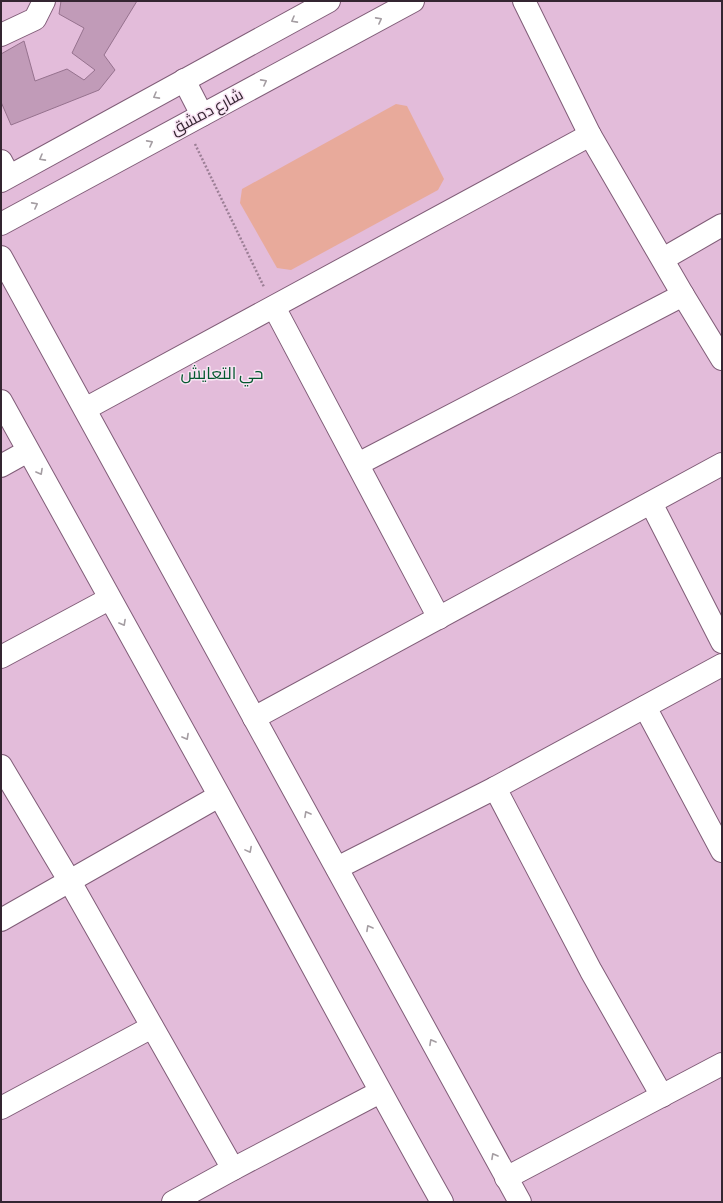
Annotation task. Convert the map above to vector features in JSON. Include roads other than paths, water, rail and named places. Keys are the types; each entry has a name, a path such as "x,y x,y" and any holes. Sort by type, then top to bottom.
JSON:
{"street":[{"path":"1,35 35,18 44,1"},
{"name":"شارع دمشق","path":"1,224 414,1"},
{"path":"524,1 590,135 722,359"},
{"path":"4,173 184,80 322,2"},
{"path":"184,80 194,120"},
{"path":"85,409 590,135"},
{"path":"663,259 722,225"},
{"path":"1,257 520,1202"},
{"path":"358,464 683,295"},
{"path":"274,307 439,618"},
{"path":"1,401 380,1092 442,1202"},
{"path":"1,466 28,451"},
{"path":"254,718 722,464"},
{"path":"651,503 722,642"},
{"path":"1,657 109,599"},
{"path":"337,868 495,788 722,665"},
{"path":"644,707 722,851"},
{"path":"1,766 69,880 233,1169"},
{"path":"495,788 591,971 662,1096"},
{"path":"1,920 219,796"},
{"path":"1,1108 152,1027"},
{"path":"506,1178 722,1064"},
{"path":"173,1202 380,1092"}],"district":[{"name":"حي التعايش","path":"222,373"}]}
